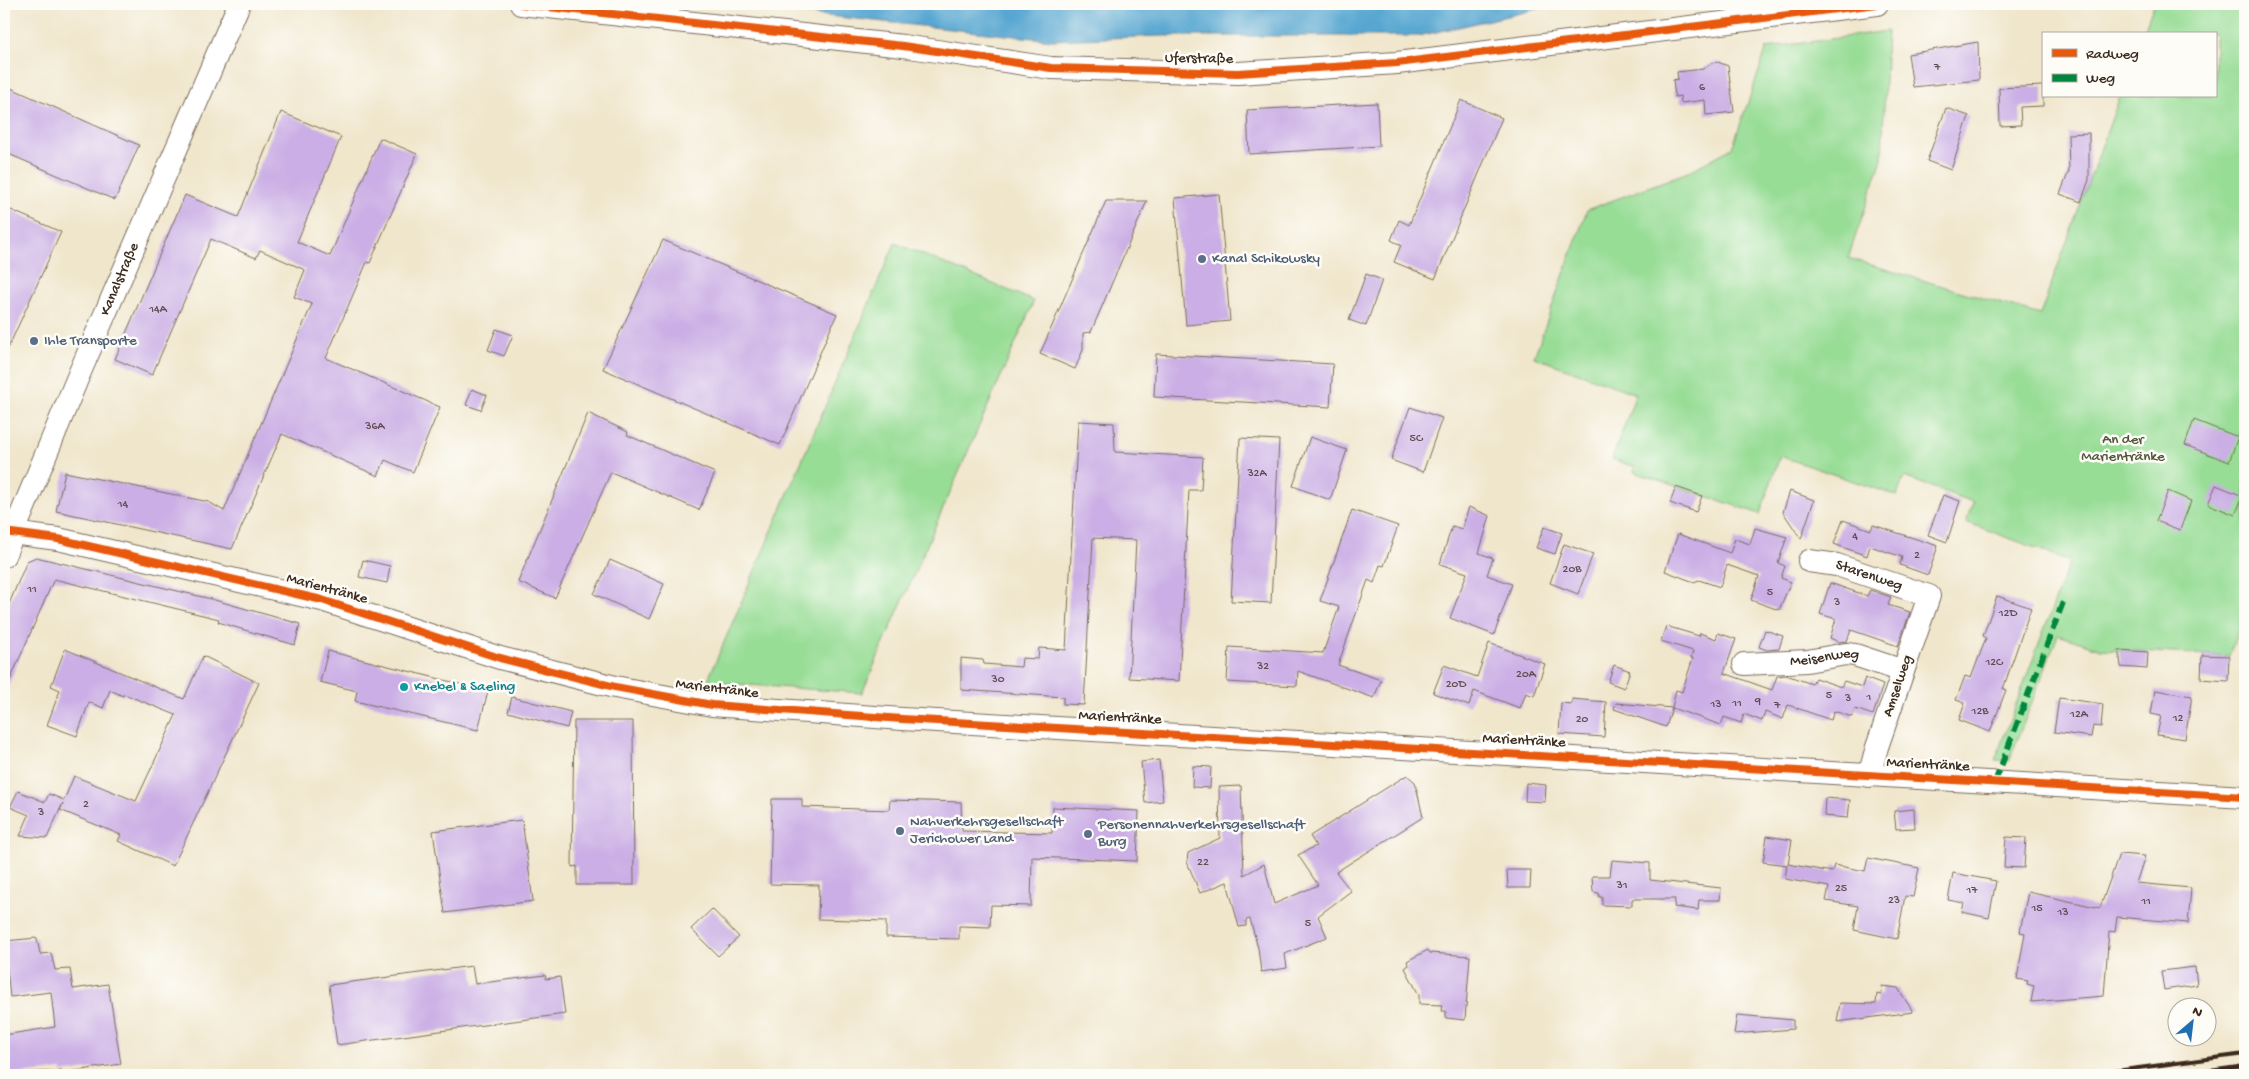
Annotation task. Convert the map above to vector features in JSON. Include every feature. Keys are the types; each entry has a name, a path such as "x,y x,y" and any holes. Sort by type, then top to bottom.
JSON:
{"street":[{"name":"Kanalstraße","path":"4,556 9,532 239,4"},
{"name":"Uferstraße","path":"521,4 903,46 1051,68 1238,73 1397,63 1877,4"},
{"name":"Marientränke","path":"9,532 58,539 322,600 500,658 615,687 712,705 912,720 2245,797"},
{"name":"Starenweg","path":"1809,560 1837,564 1929,596"},
{"name":"Amselweg","path":"1869,776 1902,671 1929,596"},
{"name":"Meisenweg","path":"1744,664 1807,660 1846,654 1855,655 1902,671"}],"green space":[{"name":"An der Marientränke","path":"2154,4 2245,4 2245,624 2241,623 2229,656 2101,649 2058,635 2009,761 1995,760 2070,561 1966,522 1973,502 1904,477 1897,496 1780,456 1760,514 1634,472 1635,467 1612,459 1636,394 1534,357 1587,210 1688,172 1732,148 1767,48 1887,31 1882,159 1848,258 2040,315 2119,98 2216,98 2216,32 2144,32"},
{"path":"895,243 1034,301 862,693 707,682"}],"water":[{"path":"716,4 1560,4 1419,36 1164,36 1052,40"}],"building":[{"path":"1978,42 1979,80 1913,87 1908,54"},
{"path":"1718,62 1728,66 1734,112 1706,115 1705,100 1681,103 1680,96 1675,97 1673,80 1678,79 1677,72 1703,69 1712,63"},
{"path":"4,85 139,145 115,200 4,152"},
{"path":"2042,86 2043,106 2020,107 2021,125 2000,126 1999,88"},
{"path":"1461,100 1502,118 1435,279 1394,262 1401,245 1391,240 1399,220 1409,225"},
{"path":"1377,103 1379,146 1249,154 1247,110"},
{"path":"1946,108 1969,116 1951,170 1927,161"},
{"path":"281,112 341,137 297,242 330,256 380,138 417,154 370,263 367,262 326,358 440,407 413,472 385,460 378,476 282,434 232,549 56,511 65,472 209,502 224,511 312,304 294,297 305,270 260,250 256,258 211,239 152,375 115,359 185,195 238,217"},
{"path":"2089,133 2089,180 2081,202 2060,194 2069,171 2068,134"},
{"name":"Kanal Schikowsky","path":"1219,194 1230,321 1186,325 1175,198"},
{"path":"1106,201 1147,201 1091,332 1083,333 1083,350 1075,369 1040,354"},
{"path":"4,207 61,232 4,357"},
{"path":"663,240 837,314 780,445 603,369"},
{"path":"1366,274 1382,280 1366,326 1349,320"},
{"path":"496,329 513,335 504,356 488,350"},
{"path":"1156,354 1333,364 1330,407 1154,397"},
{"path":"472,389 487,395 481,410 466,405"},
{"path":"1410,407 1442,418 1423,472 1391,460"},
{"path":"588,413 628,432 627,435 715,473 699,510 611,472 555,598 518,582"},
{"path":"2194,420 2238,437 2229,462 2185,445"},
{"path":"1078,421 1114,423 1115,452 1203,457 1201,490 1189,490 1179,681 1129,678 1136,540 1093,538 1084,705 1063,704 1063,697 961,690 961,658 983,660 984,664 1021,667 1022,658 1038,659 1039,648 1066,650"},
{"path":"1310,437 1347,450 1330,500 1293,486"},
{"path":"1240,438 1279,440 1271,603 1231,601"},
{"path":"2216,485 2243,496 2235,515 2208,504"},
{"path":"1676,487 1702,496 1696,512 1670,503"},
{"path":"1790,491 1814,500 1801,539 1783,512"},
{"path":"2168,491 2191,501 2180,530 2156,521"},
{"path":"1943,495 1960,501 1947,542 1928,535"},
{"path":"1469,507 1490,516 1479,553 1493,558 1487,575 1512,584 1494,635 1450,618 1467,573 1440,564 1452,526 1462,529"},
{"path":"1352,510 1398,526 1384,566 1380,565 1374,583 1368,580 1338,665 1381,680 1374,698 1298,671 1297,686 1227,682 1229,647 1323,653 1339,607 1320,601"},
{"path":"1843,520 1871,530 1873,525 1938,546 1928,575 1900,565 1902,557 1870,546 1867,556 1834,544"},
{"path":"1544,527 1562,533 1555,554 1536,548"},
{"path":"1755,528 1787,537 1778,563 1785,566 1781,578 1791,582 1779,610 1751,600 1759,576 1727,565 1720,587 1699,580 1694,582 1665,571 1678,534 1730,553 1735,539 1750,544"},
{"path":"1564,544 1593,554 1578,594 1550,583"},
{"path":"36,557 211,599 300,624 295,645 218,622 219,619 54,579 4,694 4,616 27,561"},
{"path":"363,560 390,566 387,583 359,577"},
{"path":"610,560 664,584 649,619 594,594"},
{"path":"1830,583 1867,596 1870,590 1891,597 1888,605 1910,612 1898,646 1851,630 1847,641 1839,642 1830,638 1836,619 1820,614"},
{"path":"1997,596 2031,608 2003,689 2006,690 1990,732 1959,720 1965,703 1956,700 1965,676 1971,678 1986,638 1983,636"},
{"path":"1666,626 1699,636 1700,633 1716,639 1718,633 1736,639 1724,673 1772,690 1777,676 1786,675 1812,684 1815,678 1841,687 1844,681 1862,687 1865,678 1883,685 1873,715 1855,709 1852,717 1834,711 1831,720 1788,705 1783,719 1765,712 1762,721 1744,714 1741,723 1724,717 1721,725 1672,708 1676,690 1682,692 1693,658 1691,658 1693,651 1661,641"},
{"path":"1765,630 1783,636 1779,649 1767,650 1759,647"},
{"path":"1489,643 1545,664 1534,696 1526,693 1520,708 1474,691 1469,706 1433,693 1444,665 1477,677"},
{"path":"65,649 184,699 203,656 259,683 173,866 118,841 121,835 60,810 63,803 47,838 20,836 29,815 10,807 18,791 45,802 49,794 64,800 74,776 136,801 176,715 110,690 103,708 89,702 77,736 47,725 60,690 51,686"},
{"path":"2119,650 2148,652 2147,669 2121,667"},
{"name":"Knebel & Saeling","path":"328,651 488,691 478,730 355,701 357,691 320,682"},
{"path":"2202,655 2229,656 2228,681 2201,679"},
{"path":"1614,665 1630,671 1624,688 1608,682"},
{"path":"2155,690 2192,696 2185,739 2157,735 2161,716 2151,714"},
{"path":"512,697 571,712 567,728 508,712"},
{"path":"2059,698 2103,704 2101,727 2093,726 2091,737 2054,732"},
{"path":"1572,699 1606,702 1604,737 1559,734 1561,703 1572,704"},
{"path":"1616,703 1672,708 1666,727 1614,709"},
{"path":"574,721 633,721 634,885 577,885 577,866 572,867"},
{"path":"1159,760 1163,801 1145,803 1141,762"},
{"path":"1193,766 1211,767 1210,788 1192,787"},
{"path":"1407,775 1415,782 1423,817 1336,872 1351,891 1318,916 1327,937 1285,954 1287,968 1261,972 1258,948 1250,919 1246,920 1246,926 1239,927 1227,882 1200,893 1187,862 1188,853 1220,838 1219,787 1241,786 1244,875 1264,864 1274,904 1318,885 1298,855 1316,846 1310,836"},
{"path":"1526,783 1546,785 1545,802 1525,801"},
{"path":"1825,798 1850,800 1848,818 1824,816"},
{"path":"772,799 802,799 802,807 889,810 890,800 961,802 962,831 1052,833 1053,807 1139,811 1137,861 1032,857 1031,906 991,905 990,927 959,926 959,939 886,937 886,921 818,919 819,885 770,884"},
{"path":"1914,809 1915,828 1896,829 1894,811"},
{"path":"522,820 533,901 445,913 433,831"},
{"path":"1767,836 1792,840 1788,864 1832,872 1834,865 1865,871 1868,858 1919,868 1913,897 1905,896 1897,939 1854,930 1858,906 1826,901 1829,887 1785,879 1787,865 1763,862"},
{"path":"2006,837 2026,838 2024,868 2004,867"},
{"path":"2119,854 2145,856 2136,883 2191,888 2188,923 2117,917 2115,932 2109,931 2104,996 2031,1002 2034,986 2027,984 2028,981 2017,979 2025,933 2020,932 2028,892 2100,908"},
{"path":"1612,860 1650,863 1650,880 1721,888 1720,900 1699,900 1698,910 1674,907 1675,899 1632,899 1632,906 1602,905 1602,897 1599,897 1599,893 1593,892 1592,876 1610,876"},
{"path":"1507,870 1531,870 1530,888 1508,888"},
{"path":"1953,873 1996,881 1989,918 1962,912 1964,903 1948,900"},
{"path":"712,909 739,937 718,956 691,929"},
{"path":"37,938 40,954 51,953 55,970 70,969 73,989 108,984 121,1064 62,1073 62,1070 4,1075 4,1035 55,1027 51,992 10,997 4,941"},
{"path":"1428,950 1430,953 1470,956 1465,1020 1446,1018 1446,1011 1441,1011 1442,1005 1419,1004 1419,995 1405,968 1409,965 1407,961"},
{"path":"472,966 475,984 545,975 546,979 560,977 565,1014 337,1045 329,985"},
{"path":"2195,967 2197,985 2164,990 2161,971"},
{"path":"1882,986 1898,988 1913,1012 1837,1022 1840,1003 1876,1004 1877,994 1881,995"},
{"path":"1737,1015 1793,1020 1793,1029 1734,1034"}],"railway":[{"path":"2085,1075 2245,1054"},
{"path":"2180,1075 2245,1066"}],"marked path":[{"path":"1995,782 2065,597"}],"cycle path":[{"path":"521,4 903,46 1051,68 1238,73 1397,63 1877,4"},
{"path":"4,532 58,539 322,600 500,658 615,687 712,705 902,719 2245,797"}],"place":[{"name":"Kanal Schikowsky","path":"1202,259"},
{"name":"Ihle Transporte","path":"34,341"},
{"name":"Knebel & Saeling","path":"404,687"},
{"name":"Nahverkehrsgesellschaft Jerichower Land","path":"900,831"},
{"name":"Personennahverkehrsgesellschaft Burg","path":"1088,834"}]}
